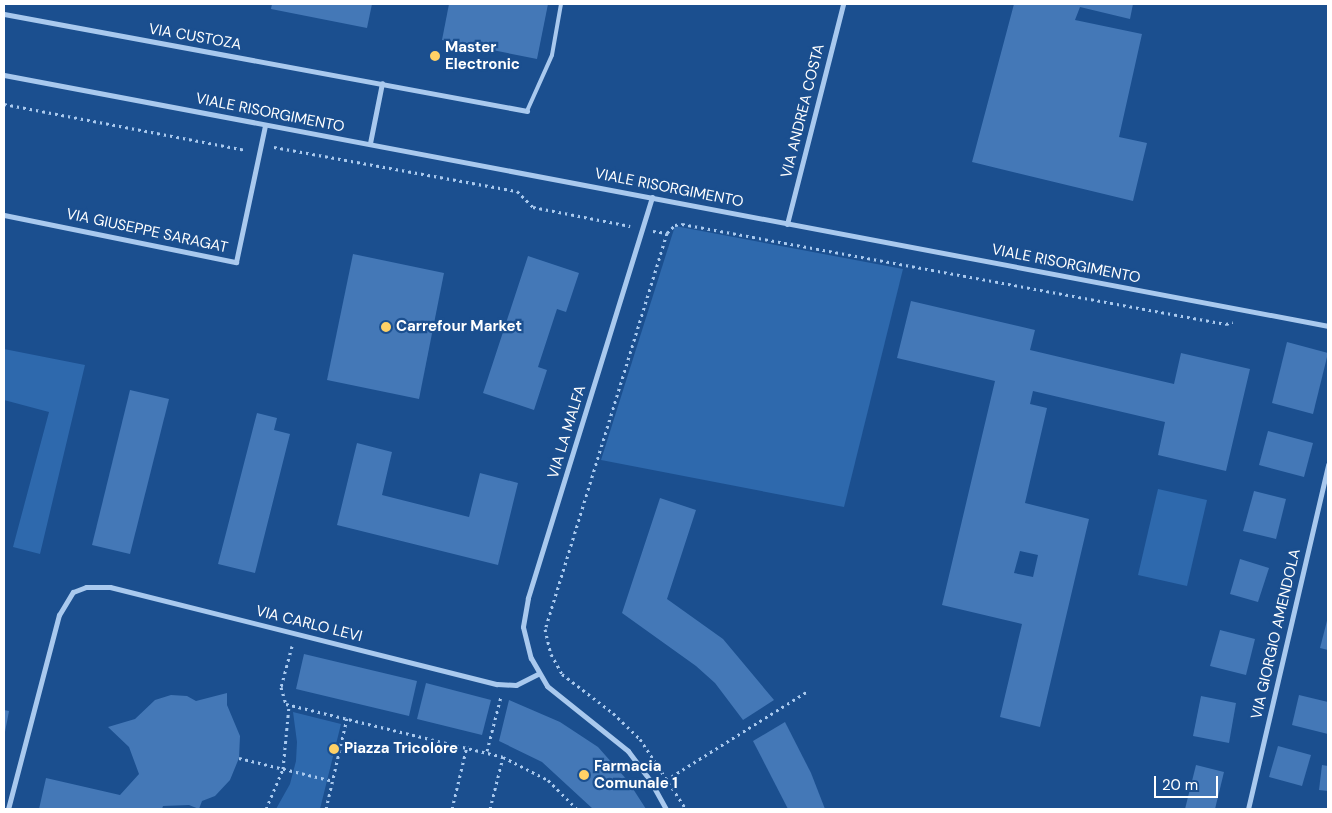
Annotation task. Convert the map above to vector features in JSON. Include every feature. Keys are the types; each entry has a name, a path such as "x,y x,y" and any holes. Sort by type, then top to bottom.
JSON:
{"street":[{"name":"VIA ANDREA COSTA","path":"787,224 843,4"},
{"name":"VIA CUSTOZA","path":"4,14 527,111"},
{"name":"VIALE RISORGIMENTO","path":"4,75 1328,326"},
{"path":"370,144 382,83"},
{"name":"VIA GIUSEPPE SARAGAT","path":"4,215 236,262 265,125"},
{"name":"VIA LA MALFA","path":"652,197 524,615 525,641 538,674 557,696 583,713 628,751 655,787 666,809"},
{"name":"VIA GIORGIO AMENDOLA","path":"1248,809 1328,464"},
{"name":"VIA CARLO LEVI","path":"8,809 59,615 73,592 98,585 504,685 524,683 538,674"}],"lane":[{"path":"527,111 552,55 561,4"}],"path":[{"path":"4,104 247,150 261,144 517,191 533,207 667,233"},
{"path":"686,809 652,754 628,726 562,674 545,629 667,233 675,224 1226,324 1242,319"},
{"path":"295,634 281,687 286,704 487,751 548,780 577,809"},
{"path":"487,751 504,685"},
{"path":"655,787 808,691"},
{"path":"266,809 283,769 289,705"},
{"path":"326,809 348,718"},
{"path":"452,809 467,746"},
{"path":"490,809 503,757"},
{"path":"239,758 333,781"}],"shaded area":[{"path":"675,226 903,269 844,507 601,460"},
{"path":"4,349 85,365 40,554 13,547 49,412 4,400"},
{"path":"1158,489 1207,500 1187,586 1138,575"},
{"path":"293,712 341,724 320,809 276,809 290,784 296,761 297,742"}],"building":[{"path":"272,4 372,4 367,28 271,9"},
{"path":"449,4 548,4 537,59 442,40"},
{"path":"1014,4 1133,4 1130,19 1080,7 1075,20 1142,34 1119,137 1147,143 1133,201 972,162"},
{"name":"Carrefour Market","path":"353,254 444,273 419,399 327,380"},
{"path":"528,256 579,273 566,312 557,309 538,367 547,370 534,410 483,393"},
{"path":"911,301 1035,330 1030,350 1174,384 1181,353 1250,369 1226,471 1158,455 1165,422 1033,391 1030,404 1047,408 1025,503 1089,519 1040,727 1000,717 1022,624 942,605 995,381 897,358","holes":["1020,551 1038,555 1033,577 1014,573"]},
{"path":"1287,342 1328,353 1313,414 1272,403"},
{"path":"130,390 169,399 130,554 92,545"},
{"path":"257,413 277,418 274,430 290,434 255,573 218,564"},
{"path":"1268,431 1313,443 1304,477 1259,465"},
{"path":"357,443 392,452 382,495 469,517 480,473 518,483 498,565 337,525"},
{"path":"1254,491 1286,499 1276,539 1243,531"},
{"path":"660,498 696,510 667,599 723,639 774,700 743,720 715,683 696,666 622,613"},
{"path":"1240,559 1269,568 1258,602 1230,594"},
{"path":"1328,617 1328,650 1320,648"},
{"path":"1220,630 1255,639 1246,675 1210,666"},
{"path":"304,654 417,681 409,716 296,689"},
{"path":"426,683 491,700 482,735 417,719"},
{"path":"227,693 227,705 240,736 239,758 230,780 215,796 202,801 199,809 189,805 163,806 162,809 39,809 46,778 120,795 139,774 129,747 108,727 135,719 155,700 171,695 187,696 196,701"},
{"path":"1299,695 1328,702 1328,734 1292,725"},
{"path":"1201,696 1236,703 1229,743 1193,736"},
{"path":"509,700 560,722 598,747 628,781 646,809 593,809 542,762 499,741"},
{"path":"4,710 9,711 5,732 4,732"},
{"path":"785,722 811,773 825,809 788,809 753,741"},
{"path":"1278,746 1311,755 1302,786 1269,777"},
{"path":"1196,765 1224,772 1215,809 1185,809"},
{"path":"1322,765 1328,766 1328,791 1319,790"}],"place":[{"name":"Master Electronic","path":"435,56"},
{"name":"Carrefour Market","path":"386,327"},
{"name":"Piazza Tricolore","path":"334,749"},
{"name":"Farmacia Comunale 1","path":"584,775"}]}
